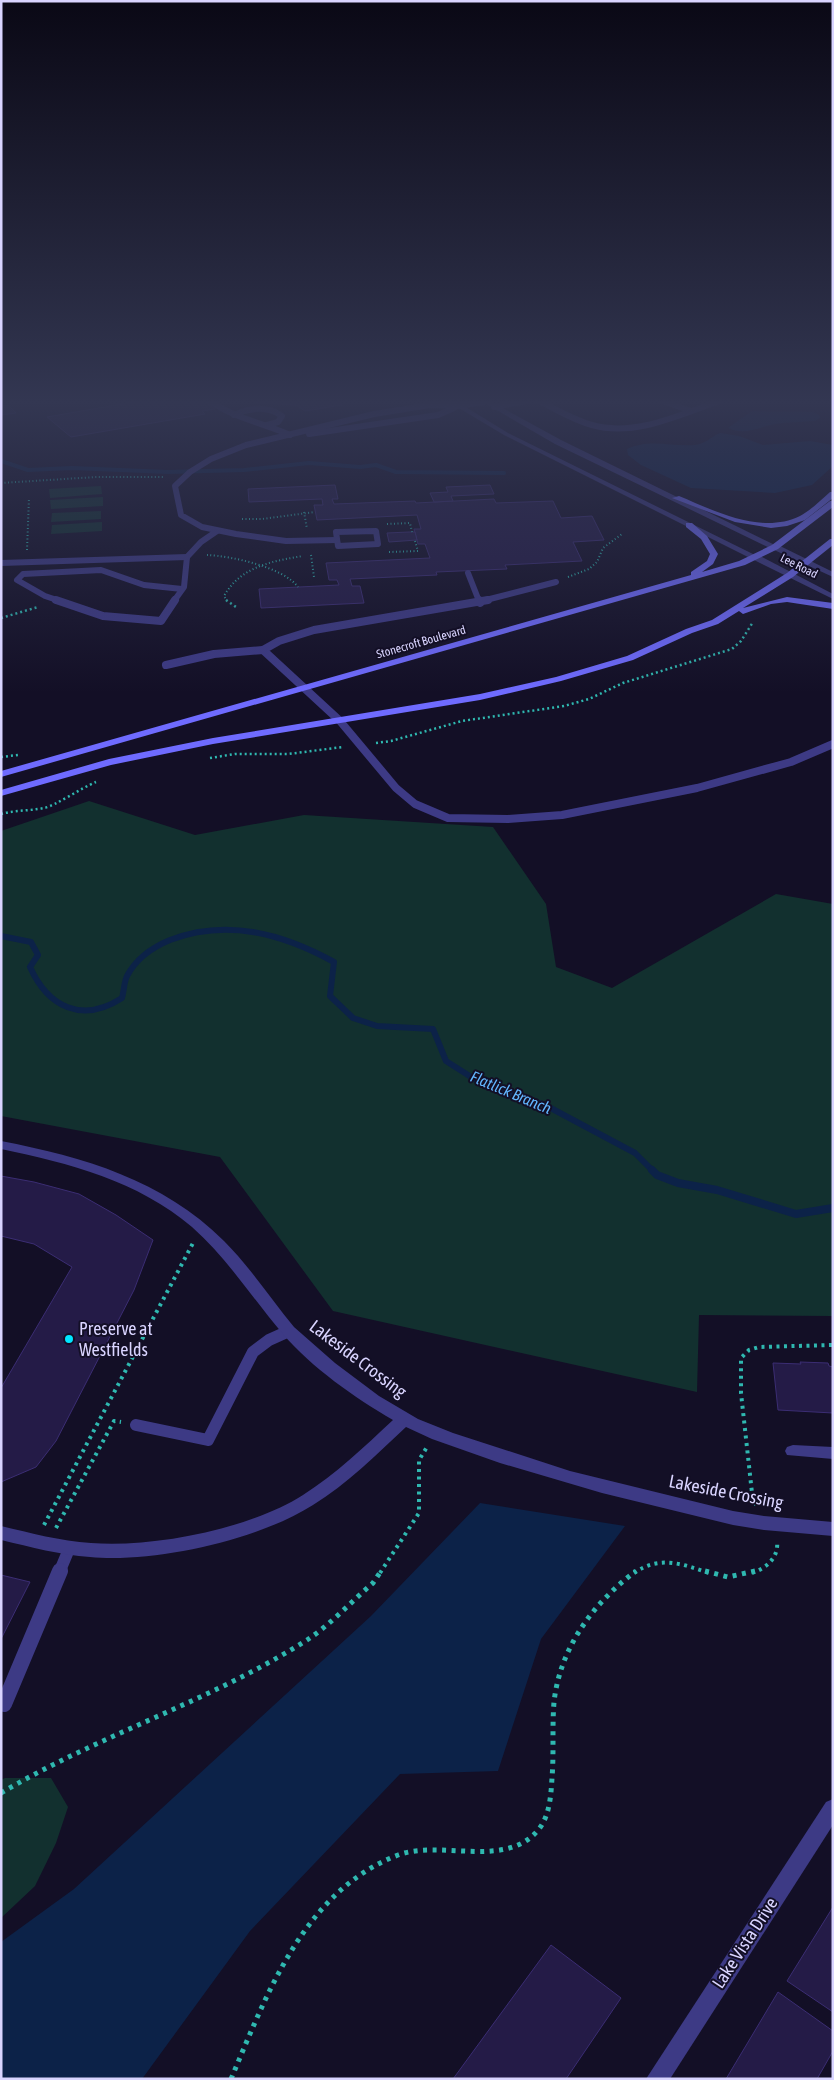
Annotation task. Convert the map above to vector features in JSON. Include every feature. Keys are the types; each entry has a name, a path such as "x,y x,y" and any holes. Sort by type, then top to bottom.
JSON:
{"main road":[{"path":"676,498 731,520 759,524 792,521 802,518 828,498"},
{"name":"Stonecroft Boulevard","path":"1,774 742,563 775,547 833,503"},
{"path":"685,580 710,562 714,554 704,538 690,525"},
{"path":"714,622 790,575 833,541"},
{"path":"1,793 128,758 445,704 558,679 630,658 689,631 780,599 795,597 833,606"}],"street":[{"name":"Lee Road","path":"636,498 833,597"},
{"name":"Lee Road","path":"676,498 833,575"},
{"name":"Lakeside Crossing","path":"1,1145 68,1159 114,1175 166,1200 201,1228 239,1268 290,1332 343,1378 404,1419 503,1458 546,1471 685,1506 764,1523 833,1529"},
{"path":"1,1532 69,1549 102,1550 164,1545 233,1531 291,1510 337,1478 404,1419"},
{"path":"793,1451 833,1453"},
{"name":"Lake Vista Drive","path":"657,2079 832,1811"}],"lane":[{"path":"177,498 181,515 202,527 217,531 286,541 337,540"},
{"path":"1,563 188,556 217,531"},
{"path":"376,531 378,544 338,546 337,540 336,532 376,531"},
{"path":"182,589 144,585 101,570 34,573 18,577 20,583 54,600 103,616 161,621 182,589 188,556"},
{"path":"468,572 480,603"},
{"path":"166,666 210,653 263,650 281,639 316,628 372,622 480,603 556,582"},
{"path":"263,650 340,721 396,788 415,804 448,818 508,818 562,814 697,788 791,762 833,744"},
{"path":"136,1425 208,1440 253,1352 269,1340 290,1332"},
{"path":"4,1704 69,1549"}],"path":[{"path":"27,562 29,498"},
{"path":"239,520 315,512"},
{"path":"556,582 590,569 597,562 603,548 622,534"},
{"path":"188,556 236,556 262,566 296,583 298,587"},
{"path":"236,607 227,601 224,596 226,589 245,571 282,559 319,556"},
{"path":"1,618 30,610 54,600"},
{"path":"42,1542 201,1228"},
{"path":"231,2079 265,1997 294,1948 327,1904 355,1879 399,1854 429,1849 487,1851 507,1849 524,1842 538,1830 546,1815 553,1777 556,1685 566,1654 577,1632 593,1611 636,1572 653,1562 672,1562 724,1577 741,1576 755,1572 770,1562 778,1550 778,1543 764,1523 752,1493 741,1393 741,1358 748,1350 759,1347 833,1345"},
{"path":"42,1542 114,1421 136,1425"},
{"path":"1,1793 47,1766 246,1674 308,1639 373,1583 419,1513 419,1460 436,1433"}],"green space":[{"path":"103,498 103,506 51,509 50,500"},
{"path":"101,511 101,519 51,522 52,513"},
{"path":"102,522 102,531 51,534 52,525"},
{"path":"89,801 195,835 304,815 493,827 546,904 556,967 612,988 776,894 833,904 833,1316 699,1315 697,1392 333,1311 220,1157 1,1116 1,831"},
{"path":"5,1778 51,1778 68,1807 56,1843 35,1886 1,1918 1,1780"}],"water":[{"path":"480,1503 625,1526 541,1639 498,1771 400,1774 250,1931 142,2079 1,2079 1,1942 74,1889 371,1616"}],"building":[{"path":"249,498 338,498 332,499 334,504 415,501 416,503 494,499 496,503 553,501 561,518 592,516 604,540 573,542 582,561 505,565 507,569 436,572 437,575 350,579 352,586 360,586 364,603 261,608 259,589 339,585 337,580 329,580 326,563 430,558 425,544 418,544 414,529 421,529 417,515 317,520 314,505 323,505 322,499 249,502"},
{"path":"432,498 452,498 453,501 434,502"},
{"path":"415,532 417,540 389,542 387,533"},
{"name":"Preserve at Westfields","path":"1,1176 34,1182 79,1194 116,1215 153,1240 134,1290 56,1441 36,1467 1,1482 1,1388 72,1267 34,1244 1,1236"},
{"path":"800,1362 828,1363 829,1366 833,1367 833,1413 778,1410 773,1363 801,1364"},
{"path":"1,1575 30,1582 1,1639"},
{"path":"833,1907 833,2012 787,1981"},
{"path":"551,1945 621,1998 566,2079 453,2079"},
{"path":"778,1992 833,2031 833,2051 817,2079 726,2079"}],"waterway":[{"name":"Flatlick Branch","path":"1,936 31,942 38,955 30,967 37,981 56,1001 80,1010 93,1010 107,1006 122,998 126,978 135,964 151,950 170,940 191,933 213,930 254,932 275,937 315,952 334,962 330,996 353,1018 377,1026 433,1029 446,1061 479,1082 545,1105 635,1153 657,1175 678,1183 717,1190 796,1214 833,1208"}],"place":[{"name":"Preserve at Westfields","path":"69,1339"}]}
